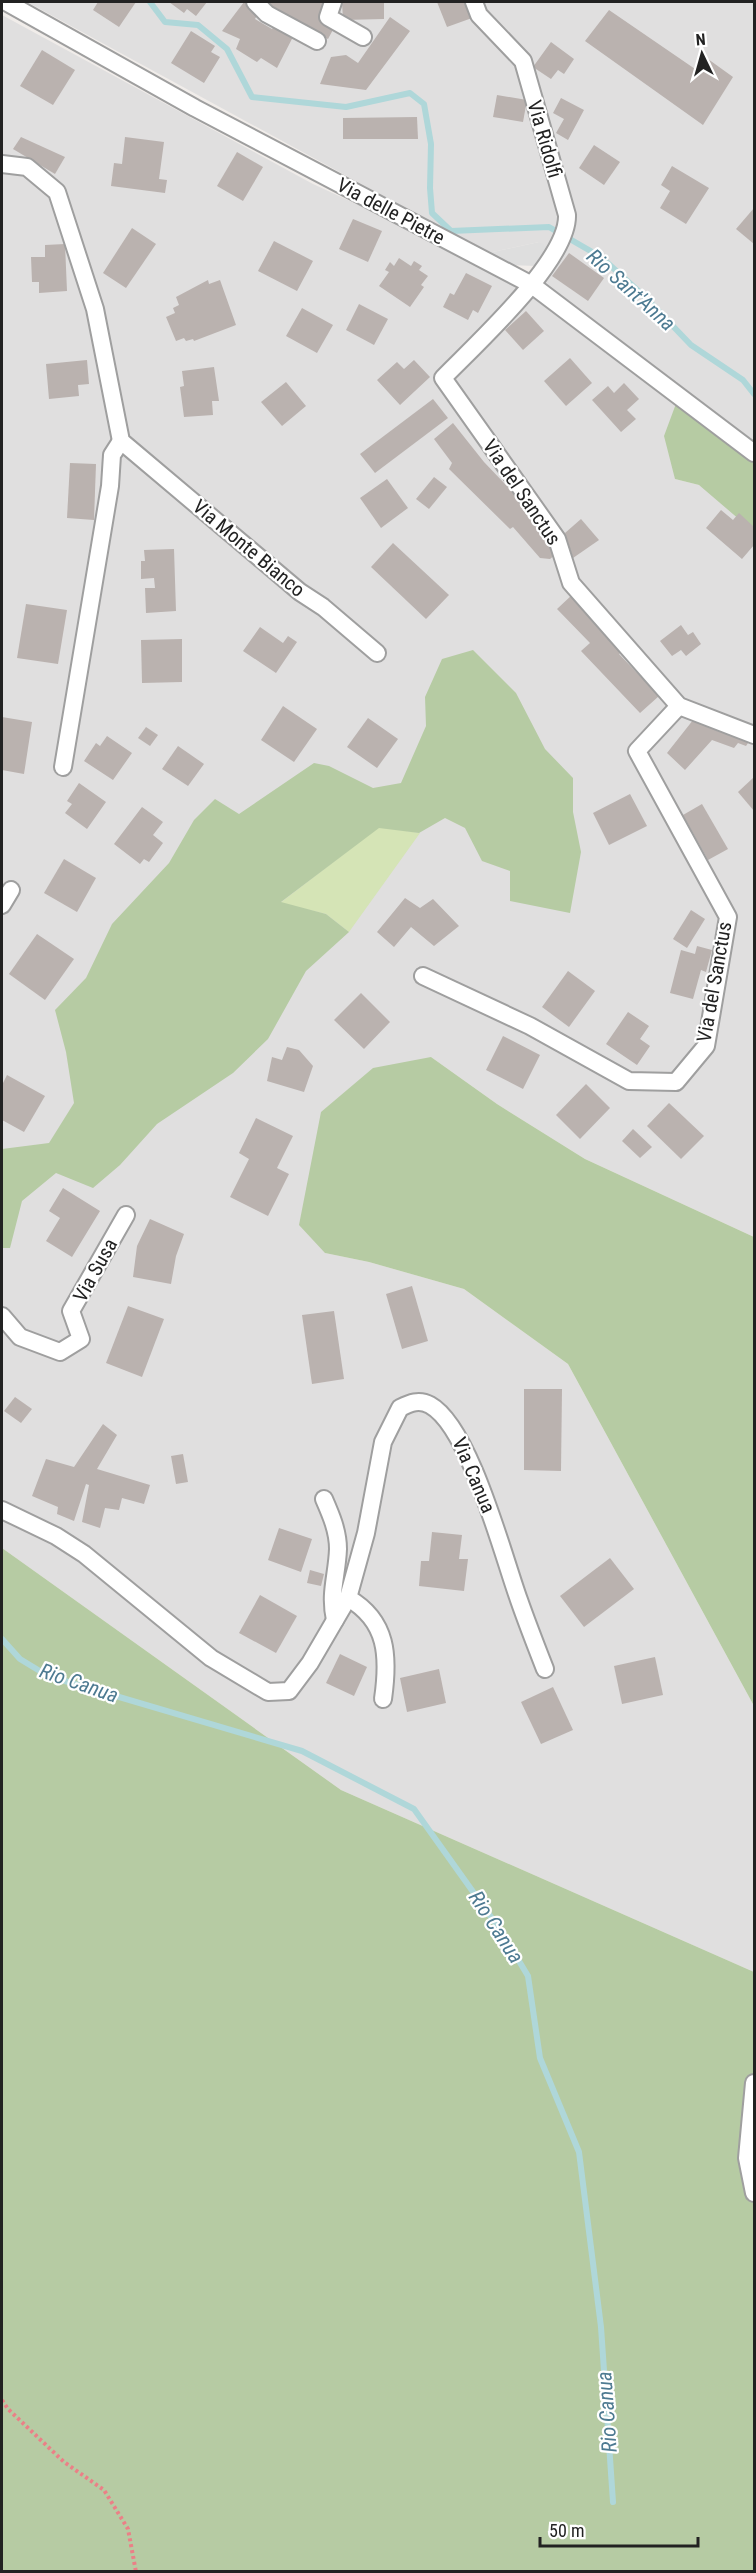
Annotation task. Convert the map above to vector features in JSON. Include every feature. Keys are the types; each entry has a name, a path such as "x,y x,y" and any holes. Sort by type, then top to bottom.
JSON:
{"street":[{"name":"Via delle Pietre","path":"6,2 195,108 532,285 754,453"},
{"path":"255,2 267,14 318,41"},
{"path":"333,2 328,17 363,37"},
{"name":"Via Ridolfi","path":"474,2 479,15 523,61 567,215 568,227 556,250 532,285"},
{"path":"2,164 27,167 57,192 95,309 121,441 112,455 110,486 63,767"},
{"name":"Via del Sanctus","path":"532,285 443,378 557,539 571,583 679,706 754,735"},
{"name":"Via Monte Bianco","path":"121,441 300,592 323,607 377,653"},
{"name":"Via del Sanctus","path":"423,976 530,1026 629,1081 676,1082 706,1046 728,917 638,751 679,706"},
{"path":"2,905 11,890"},
{"name":"Via Susa","path":"2,1316 20,1337 60,1352 81,1339 72,1311 126,1215"},
{"name":"Via Canua","path":"2,1510 56,1536 84,1554 211,1658 268,1692 289,1691 310,1663 348,1598 366,1533 383,1442 400,1408 416,1401 431,1406 457,1432 491,1513 519,1601 545,1669"},
{"path":"324,1499 335,1523 338,1548 331,1602 335,1620"},
{"path":"348,1598 372,1616 381,1631 385,1659 382,1699"},
{"path":"754,2083 747,2158 754,2193"}],"path":[{"path":"2,2400 8,2409 64,2462 104,2490 128,2529 136,2571"}],"shaded area":[{"path":"27,2 754,2 754,456 657,368 541,285 539,242 488,253"},
{"path":"2,15 313,184 402,225 516,285 677,401 675,479 699,485 754,519 754,1237 585,1159 497,1104 431,1057 325,1253 369,1262 464,1289 568,1364 754,1706 754,1972 341,1790 2,1548"},
{"path":"539,242 549,248 536,266 509,265 488,253"}],"green space":[{"path":"677,401 754,462 754,532 699,485 675,479 664,436"},
{"path":"473,650 516,693 545,749 573,778 573,812 581,852 570,913 510,901 510,871 482,861 465,828 445,818 419,833 379,828 281,902 326,914 349,932 306,971 268,1039 233,1073 157,1124 120,1165 93,1188 56,1173 22,1201 10,1248 2,1248 2,1149 49,1143 74,1103 66,1052 55,1010 86,978 112,924 169,863 194,820 215,799 239,814 314,763 329,766 373,788 401,783 426,726 425,697 442,659"},
{"path":"379,827 420,833 349,932 326,914 280,903"},
{"path":"431,1057 497,1104 585,1159 754,1237 754,1706 568,1364 464,1289 369,1262 325,1253 299,1225 321,1112 373,1068"},
{"path":"2,1548 341,1790 754,1972 754,2571 2,2571"}],"building":[{"path":"98,2 136,2 119,27 93,10"},
{"path":"169,2 207,2 196,16 187,9 184,13"},
{"path":"244,2 259,12 255,19 272,29 277,23 295,33 277,68 261,58 257,62 236,49 240,39 222,31"},
{"path":"267,2 327,2 321,18 335,26 328,39 265,5"},
{"path":"342,2 384,2 384,19 343,20"},
{"path":"437,2 466,2 472,18 447,27"},
{"path":"609,10 698,71 708,59 733,77 703,125 585,41"},
{"path":"390,17 410,31 366,90 320,84 331,57 346,55 358,63"},
{"path":"191,31 215,46 211,52 220,57 204,83 171,63"},
{"path":"551,42 574,59 564,74 558,70 551,79 533,67"},
{"path":"42,50 75,70 53,105 20,86"},
{"path":"497,95 527,100 523,122 493,117"},
{"path":"561,98 584,110 568,140 556,133 564,119 553,113"},
{"path":"417,117 418,139 343,139 343,118"},
{"path":"21,137 65,157 55,174 13,149"},
{"path":"125,137 164,142 159,179 167,180 165,193 111,186 114,163 122,164"},
{"path":"594,145 620,162 604,185 579,168"},
{"path":"237,152 263,167 243,201 217,186"},
{"path":"672,166 709,188 686,224 660,208 670,191 661,185"},
{"path":"754,208 754,244 736,229"},
{"path":"353,219 382,231 368,262 339,249"},
{"path":"132,228 156,244 126,288 103,273"},
{"path":"274,241 313,261 297,291 258,271"},
{"path":"65,244 67,291 39,293 39,282 32,282 31,257 45,257 45,245"},
{"path":"569,253 604,278 588,301 552,276"},
{"path":"399,258 411,266 414,261 422,266 419,270 428,276 421,285 424,287 410,307 379,286 389,272 385,270 390,262 394,266"},
{"path":"466,273 492,286 478,313 473,310 468,320 443,307 450,293 454,295"},
{"path":"208,280 209,284 220,280 236,325 194,341 193,339 186,341 184,338 176,341 166,317 175,313 173,308 179,305 176,297"},
{"path":"359,304 388,319 374,345 346,330"},
{"path":"302,308 333,325 317,353 286,336"},
{"path":"526,311 544,331 523,350 505,330"},
{"path":"570,358 592,383 566,406 544,381"},
{"path":"87,360 89,384 78,385 79,396 49,399 46,364"},
{"path":"414,360 430,377 400,405 377,380 397,362 404,369"},
{"path":"214,367 219,401 212,401 213,415 184,417 180,387 184,386 182,371"},
{"path":"286,382 306,406 282,426 261,402"},
{"path":"624,383 639,399 627,410 636,419 621,432 592,400 608,386 614,393"},
{"path":"433,399 448,418 375,473 360,454"},
{"path":"453,423 484,462 529,509 525,513 554,541 556,554 550,559 540,558 513,527 510,529 449,469 452,463 434,439"},
{"path":"70,463 96,464 94,520 67,518"},
{"path":"434,477 447,487 429,509 416,499"},
{"path":"387,479 408,508 381,528 360,498"},
{"path":"721,510 733,520 739,513 754,527 754,545 742,559 706,528"},
{"path":"581,519 599,540 573,558 565,533"},
{"path":"393,543 449,595 426,619 371,567"},
{"path":"174,549 176,611 146,613 145,588 155,588 154,578 141,579 141,561 145,561 144,550"},
{"path":"573,594 625,649 619,654 659,696 640,713 581,651 590,643 557,609"},
{"path":"26,604 67,610 58,664 17,658"},
{"path":"681,625 688,635 693,632 701,644 686,656 681,650 672,656 660,641"},
{"path":"260,627 283,643 288,636 297,642 276,673 243,651"},
{"path":"182,639 182,682 142,683 141,640"},
{"path":"283,706 317,729 294,762 261,740"},
{"path":"697,715 752,737 746,746 738,743 734,748 712,740 685,770 667,753"},
{"path":"2,717 32,722 24,774 2,770"},
{"path":"368,718 398,739 377,768 347,747"},
{"path":"146,727 158,735 150,746 138,738"},
{"path":"107,736 132,753 113,780 84,761 96,743 100,746"},
{"path":"178,746 204,764 188,786 162,769"},
{"path":"754,777 754,811 738,792"},
{"path":"79,783 106,802 87,829 65,813 72,804 67,801"},
{"path":"630,794 647,826 609,845 593,813"},
{"path":"702,804 728,849 708,860 683,815"},
{"path":"142,807 163,822 153,835 163,843 149,862 144,859 140,864 114,844"},
{"path":"64,859 96,878 77,912 44,893"},
{"path":"405,898 420,908 433,899 459,926 434,946 411,927 394,947 377,932"},
{"path":"691,910 705,919 687,948 673,939"},
{"path":"37,934 74,959 45,1000 9,974"},
{"path":"697,946 712,950 706,972 701,970 693,999 670,993 681,950 695,954"},
{"path":"568,971 595,991 569,1027 542,1007"},
{"path":"361,993 390,1022 364,1049 334,1020"},
{"path":"628,1012 649,1026 640,1039 650,1046 637,1065 606,1044"},
{"path":"503,1036 540,1055 523,1089 486,1070"},
{"path":"287,1047 299,1050 313,1066 304,1092 267,1081 272,1057 282,1060"},
{"path":"7,1075 45,1096 24,1132 2,1120 2,1085"},
{"path":"586,1084 610,1108 580,1139 556,1115"},
{"path":"669,1103 704,1136 681,1159 647,1126"},
{"path":"256,1118 293,1136 277,1168 289,1174 268,1216 230,1197 249,1159 239,1153"},
{"path":"633,1129 652,1147 640,1158 622,1141"},
{"path":"63,1188 100,1211 72,1257 46,1241 60,1218 49,1211"},
{"path":"150,1219 184,1234 176,1256 171,1284 133,1277 137,1246"},
{"path":"412,1286 428,1341 402,1349 386,1294"},
{"path":"128,1306 164,1319 142,1377 106,1363"},
{"path":"334,1311 344,1379 312,1384 302,1315"},
{"path":"524,1389 562,1389 561,1471 524,1470"},
{"path":"15,1397 32,1409 21,1423 4,1411"},
{"path":"103,1424 117,1435 97,1469 150,1485 144,1504 122,1498 119,1510 105,1508 100,1528 82,1522 89,1485 86,1484 74,1521 57,1514 58,1507 32,1496 46,1459 74,1467"},
{"path":"183,1454 188,1482 176,1484 171,1456"},
{"path":"279,1528 312,1539 301,1572 268,1560"},
{"path":"432,1532 462,1535 459,1559 468,1559 464,1591 419,1586 421,1561 429,1561"},
{"path":"610,1558 634,1589 584,1627 560,1596"},
{"path":"310,1570 324,1574 321,1586 307,1583"},
{"path":"260,1595 297,1616 276,1653 239,1633"},
{"path":"340,1654 367,1667 354,1696 326,1683"},
{"path":"655,1657 663,1695 622,1704 614,1666"},
{"path":"439,1669 446,1703 407,1712 400,1678"},
{"path":"553,1687 573,1730 541,1744 521,1702"}],"waterway":[{"name":"Rio Sant'Anna","path":"150,2 165,22 198,25 227,49 252,97 346,107 410,93 424,104 431,144 432,213 451,231 549,227 601,257 646,298 691,345 743,380 754,394"},
{"name":"Rio Canua","path":"2,1639 20,1659 48,1676 302,1751 414,1809 501,1931 528,1976 540,2058 579,2152 601,2327 613,2502"}]}
